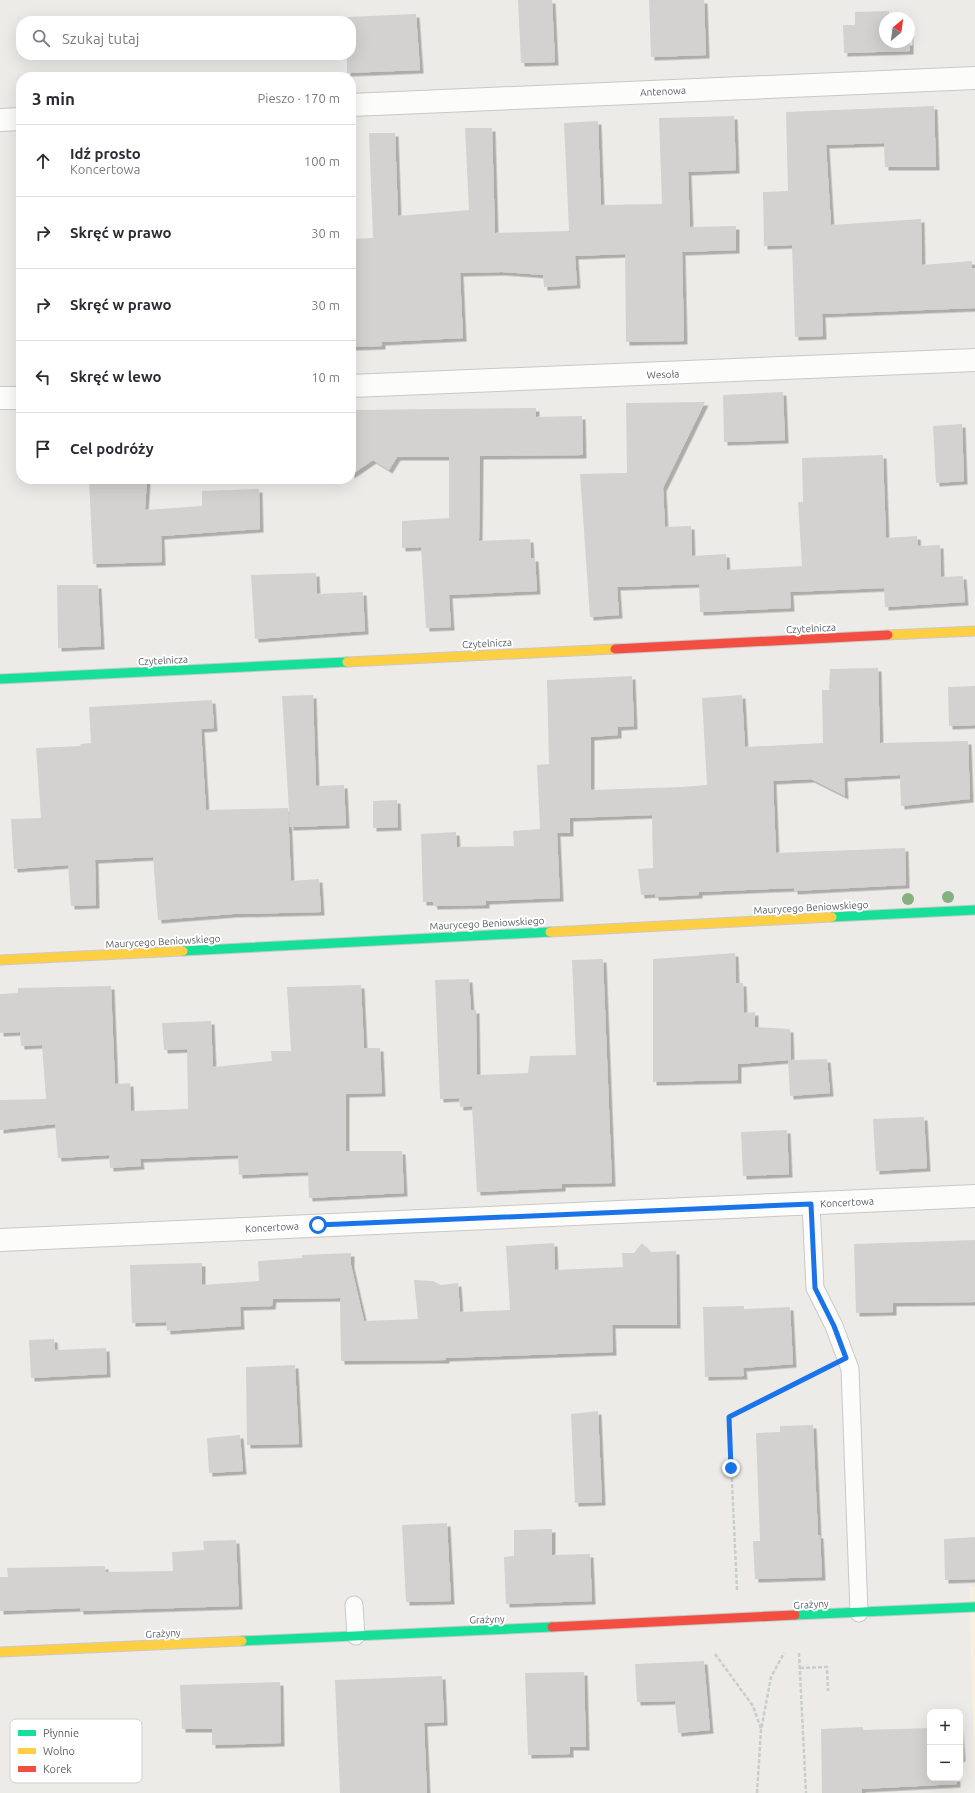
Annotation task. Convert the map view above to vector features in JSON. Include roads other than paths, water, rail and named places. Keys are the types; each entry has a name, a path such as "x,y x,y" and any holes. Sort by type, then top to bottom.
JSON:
{"street":[{"name":"Antenowa","path":"356,105 975,78"},
{"path":"0,120 16,119"},
{"name":"Wesoła","path":"356,386 975,360"},
{"path":"0,398 16,398"},
{"name":"Czytelnicza","path":"0,679 975,631"},
{"name":"Maurycego Beniowskiego","path":"0,960 975,910"},
{"name":"Koncertowa","path":"0,1240 975,1196"},
{"name":"Grażyny","path":"0,1652 975,1607"}],"lane":[{"path":"811,1204 815,1288 834,1326 850,1369 859,1613"},
{"path":"354,1605 356,1636"}]}
